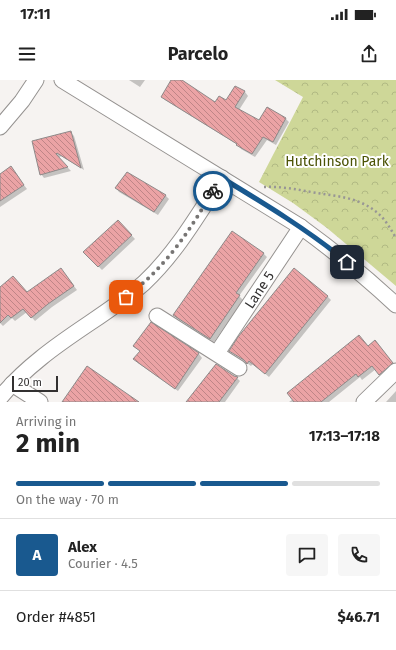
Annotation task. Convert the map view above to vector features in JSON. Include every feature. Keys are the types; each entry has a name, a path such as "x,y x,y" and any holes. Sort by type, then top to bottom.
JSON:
{"street":[{"path":"0,127 22,101 36,80"},
{"path":"62,80 301,227 329,247 396,305"},
{"path":"0,398 12,384 42,357 116,305 144,283 172,252 187,232 222,178"},
{"name":"Lane 5","path":"217,353 301,227"},
{"path":"157,316 239,368"},
{"path":"364,402 396,371"},
{"path":"12,384 40,402"}],"path":[{"path":"238,188 290,188 358,201 376,211 385,221 396,238"}],"green space":[{"name":"Hutchinson Park","path":"275,80 396,80 396,286 327,228 293,203 259,182 303,97"}],"building":[{"path":"171,80 182,80 215,102 219,96 226,100 235,86 245,91 235,107 259,120 267,107 286,118 273,142 263,137 252,154 161,97"},
{"path":"71,131 81,168 57,153 56,154 68,167 40,175 32,141"},
{"path":"11,166 24,185 0,201 0,174"},
{"path":"127,172 166,195 154,212 115,188"},
{"path":"118,220 132,235 98,267 83,252"},
{"path":"232,231 264,253 236,293 240,295 210,339 173,315"},
{"path":"61,268 74,286 31,318 23,309 11,318 8,315 0,323 0,287 13,276 27,292"},
{"path":"294,268 328,296 265,374 249,361 247,364 244,360 229,351 238,337"},
{"path":"151,322 199,353 175,389 133,359 140,351 133,346"},
{"path":"359,335 368,346 375,340 393,363 379,375 372,366 358,377 356,374 321,402 294,402 287,393"},
{"path":"216,364 238,377 219,402 186,402"},
{"path":"87,366 139,402 62,402"}],"way so far":[{"path":"126,297 144,283 163,263 187,232 213,191"}],"route":[{"path":"213,191 222,178 301,227 347,262"}]}
